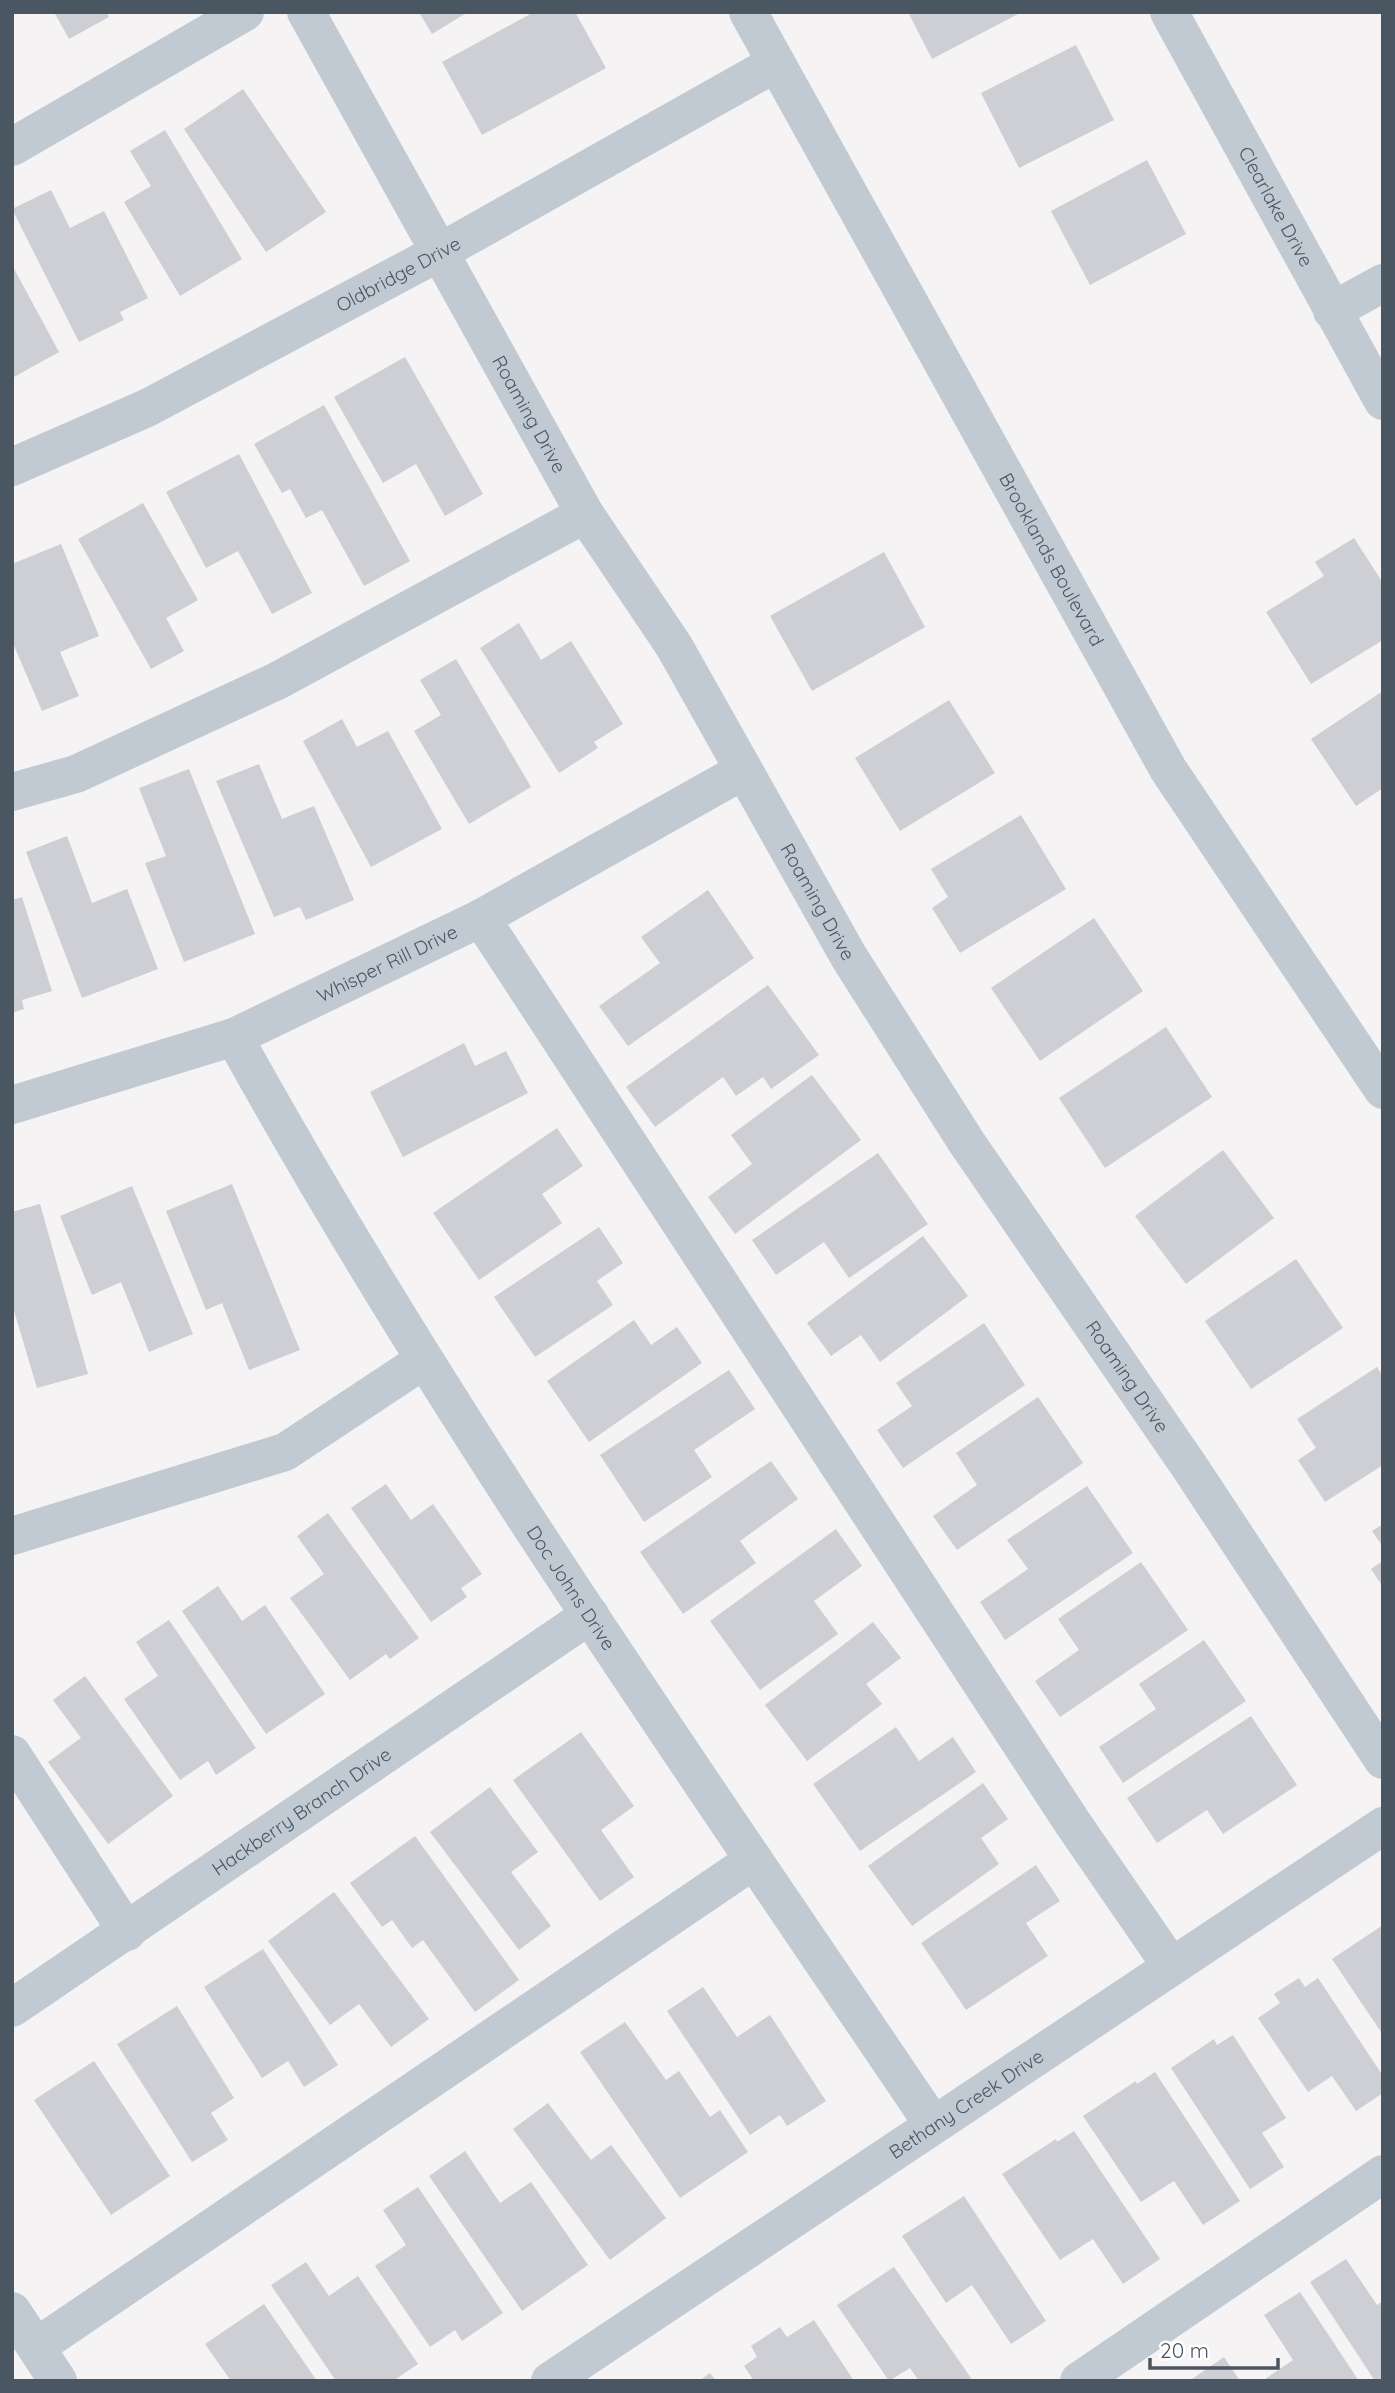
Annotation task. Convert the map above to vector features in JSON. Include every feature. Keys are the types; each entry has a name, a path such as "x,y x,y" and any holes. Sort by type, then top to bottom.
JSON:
{"street":[{"path":"12,147 245,12"},
{"name":"Roaming Drive","path":"306,12 585,514 674,646 849,957 967,1143 1189,1466 1383,1760"},
{"name":"Brooklands Boulevard","path":"748,12 1168,769 1383,1090"},
{"name":"Clearlake Drive","path":"1169,12 1383,401"},
{"name":"Oldbridge Drive","path":"12,467 147,408 440,252 776,63"},
{"path":"1332,311 1383,283"},
{"path":"12,792 76,774 277,681 585,514"},
{"name":"Whisper Rill Drive","path":"12,1105 234,1037 481,918 743,771"},
{"path":"481,918 1072,1822 1171,1966"},
{"name":"Doc Johns Drive","path":"234,1037 282,1124 424,1360 590,1615 932,2123"},
{"path":"12,1536 285,1452 424,1360"},
{"name":"Hackberry Branch Drive","path":"12,2008 590,1615"},
{"path":"12,1754 127,1932"},
{"name":"Bethany Creek Drive","path":"550,2381 932,2123 1383,1826"},
{"path":"36,2347 754,1860"},
{"path":"1079,2381 1383,2174"},
{"path":"12,2311 58,2381"}],"building":[{"path":"54,12 106,12 109,17 69,39"},
{"path":"419,12 468,12 432,34"},
{"path":"534,12 575,12 606,68 482,135 442,62"},
{"path":"908,12 1022,12 932,59"},
{"path":"1076,45 1114,120 1019,168 981,93"},
{"path":"243,89 326,212 266,252 184,129"},
{"path":"165,130 242,259 180,296 124,202 151,186 130,151"},
{"path":"1147,160 1186,234 1090,285 1051,211"},
{"path":"51,190 70,228 104,211 148,298 120,312 124,320 79,342 12,209"},
{"path":"12,265 59,352 12,378"},
{"path":"405,357 483,494 445,516 416,464 383,483 334,397"},
{"path":"324,405 410,561 364,586 322,510 306,518 290,489 282,493 254,444"},
{"path":"239,454 312,593 272,614 238,551 206,568 166,492"},
{"path":"143,503 198,600 166,618 184,651 151,669 78,539"},
{"path":"1354,538 1383,583 1383,640 1311,684 1266,612 1324,576 1315,562"},
{"path":"61,544 99,636 60,652 79,696 42,711 12,641 12,564"},
{"path":"884,552 925,627 812,691 770,616"},
{"path":"519,623 541,660 571,641 623,724 594,742 598,748 559,773 480,648"},
{"path":"456,659 531,787 469,824 414,731 441,715 420,680"},
{"path":"1383,691 1383,788 1356,806 1311,739"},
{"path":"949,700 995,773 900,831 855,758"},
{"path":"342,719 357,747 388,731 442,829 371,867 303,741"},
{"path":"259,764 282,819 314,806 354,900 306,920 300,907 274,917 216,781"},
{"path":"189,769 255,934 184,962 145,863 166,856 139,788"},
{"path":"1021,815 1066,889 960,953 932,908 948,897 931,869"},
{"path":"67,836 92,903 127,889 158,969 82,998 26,852"},
{"path":"708,890 754,958 628,1046 599,1006 660,963 641,937"},
{"path":"22,897 52,991 22,1000 24,1009 12,1013 12,900"},
{"path":"1094,918 1143,991 1040,1061 991,988"},
{"path":"768,985 819,1055 771,1089 763,1077 736,1096 723,1077 655,1127 626,1087"},
{"path":"1166,1027 1212,1097 1105,1168 1059,1098"},
{"path":"464,1043 475,1066 506,1051 528,1093 403,1157 370,1092"},
{"path":"812,1075 861,1140 735,1234 708,1197 752,1164 731,1135"},
{"path":"557,1128 583,1166 542,1194 562,1223 479,1280 433,1213"},
{"path":"1223,1150 1274,1218 1186,1284 1135,1216"},
{"path":"878,1153 928,1224 849,1278 824,1242 776,1275 752,1240"},
{"path":"232,1184 300,1350 249,1370 222,1303 206,1310 166,1211"},
{"path":"132,1186 193,1334 149,1352 121,1282 92,1295 60,1216"},
{"path":"40,1204 88,1374 37,1388 12,1304 12,1212"},
{"path":"599,1227 623,1263 597,1281 613,1305 535,1357 494,1297"},
{"path":"923,1236 968,1296 880,1362 861,1335 831,1356 807,1323"},
{"path":"1296,1259 1343,1328 1251,1389 1205,1321"},
{"path":"634,1320 651,1345 677,1327 702,1363 589,1442 547,1381"},
{"path":"984,1323 1025,1385 903,1468 877,1430 912,1406 896,1383"},
{"path":"1377,1367 1383,1376 1383,1465 1325,1502 1298,1460 1316,1448 1297,1419"},
{"path":"729,1370 755,1409 694,1450 712,1477 644,1522 600,1455"},
{"path":"1038,1397 1083,1463 957,1550 933,1516 977,1485 956,1453"},
{"path":"771,1461 798,1499 740,1541 756,1563 683,1614 640,1552"},
{"path":"386,1484 411,1520 433,1504 482,1574 461,1588 467,1597 431,1622 351,1508"},
{"path":"1087,1486 1133,1553 1005,1640 980,1602 1028,1569 1007,1540"},
{"path":"328,1513 419,1638 390,1659 386,1654 350,1680 290,1598 324,1574 297,1536"},
{"path":"1383,1524 1383,1547 1372,1531"},
{"path":"836,1529 862,1566 814,1601 838,1634 760,1690 710,1621"},
{"path":"1383,1561 1383,1587 1371,1569"},
{"path":"1141,1562 1188,1630 1060,1717 1035,1681 1079,1650 1058,1619"},
{"path":"218,1586 242,1621 265,1605 325,1694 266,1734 182,1611"},
{"path":"169,1620 256,1748 216,1775 208,1761 180,1780 124,1699 158,1676 136,1642"},
{"path":"873,1622 901,1658 866,1684 882,1704 807,1761 765,1705"},
{"path":"1204,1640 1246,1701 1123,1783 1099,1747 1156,1709 1139,1684"},
{"path":"85,1676 173,1796 108,1844 48,1762 81,1738 53,1700"},
{"path":"1251,1716 1297,1785 1223,1834 1207,1810 1157,1843 1127,1798"},
{"path":"896,1727 919,1761 953,1737 976,1772 860,1851 813,1784"},
{"path":"581,1732 634,1806 601,1830 634,1877 600,1901 513,1780"},
{"path":"983,1783 1008,1819 981,1838 999,1864 912,1926 868,1866"},
{"path":"490,1787 538,1852 511,1872 551,1926 519,1950 430,1832"},
{"path":"415,1836 519,1980 475,2012 423,1940 412,1948 392,1920 382,1927 350,1883"},
{"path":"1036,1865 1060,1901 1026,1923 1048,1956 966,2010 921,1943"},
{"path":"334,1892 429,2019 391,2047 359,2004 330,2025 268,1941"},
{"path":"1383,1925 1383,2035 1332,1959"},
{"path":"263,1949 338,2065 304,2087 288,2061 262,2078 204,1987"},
{"path":"1299,1978 1305,1987 1318,1978 1383,2076 1383,2093 1356,2111 1332,2076 1308,2092 1258,2018 1280,2003 1274,1994"},
{"path":"703,1987 737,2037 770,2015 826,2101 787,2126 780,2115 750,2135 667,2011"},
{"path":"177,2006 234,2098 211,2113 228,2140 192,2162 117,2044"},
{"path":"625,2022 666,2080 679,2071 710,2117 720,2110 748,2152 680,2198 580,2052"},
{"path":"1233,2035 1286,2118 1262,2133 1284,2167 1250,2189 1171,2068 1214,2039 1217,2045"},
{"path":"94,2061 170,2176 111,2215 34,2100"},
{"path":"1155,2072 1240,2201 1203,2225 1174,2181 1141,2202 1083,2116 1136,2081 1137,2084"},
{"path":"548,2103 591,2160 611,2145 666,2218 610,2260 513,2129"},
{"path":"1074,2131 1160,2259 1123,2284 1093,2239 1060,2260 1002,2174 1056,2139 1057,2142"},
{"path":"465,2151 500,2203 531,2182 588,2265 522,2311 429,2176"},
{"path":"418,2187 503,2313 462,2341 455,2330 430,2347 375,2266 406,2245 383,2210"},
{"path":"964,2196 1046,2321 1011,2344 972,2285 946,2303 902,2236"},
{"path":"1346,2259 1377,2305 1383,2301 1383,2381 1375,2381 1310,2282"},
{"path":"306,2262 329,2296 358,2276 418,2364 393,2381 336,2381 271,2285"},
{"path":"894,2267 971,2378 967,2381 919,2381 910,2368 889,2381 837,2305"},
{"path":"1300,2292 1359,2381 1262,2381 1293,2360 1264,2315"},
{"path":"264,2304 317,2381 231,2381 205,2344"},
{"path":"814,2320 854,2381 754,2381 744,2366 757,2357 751,2346 780,2327 787,2337"},
{"path":"1224,2357 1240,2381 1189,2381"},
{"path":"710,2373 716,2381 699,2381"}]}
